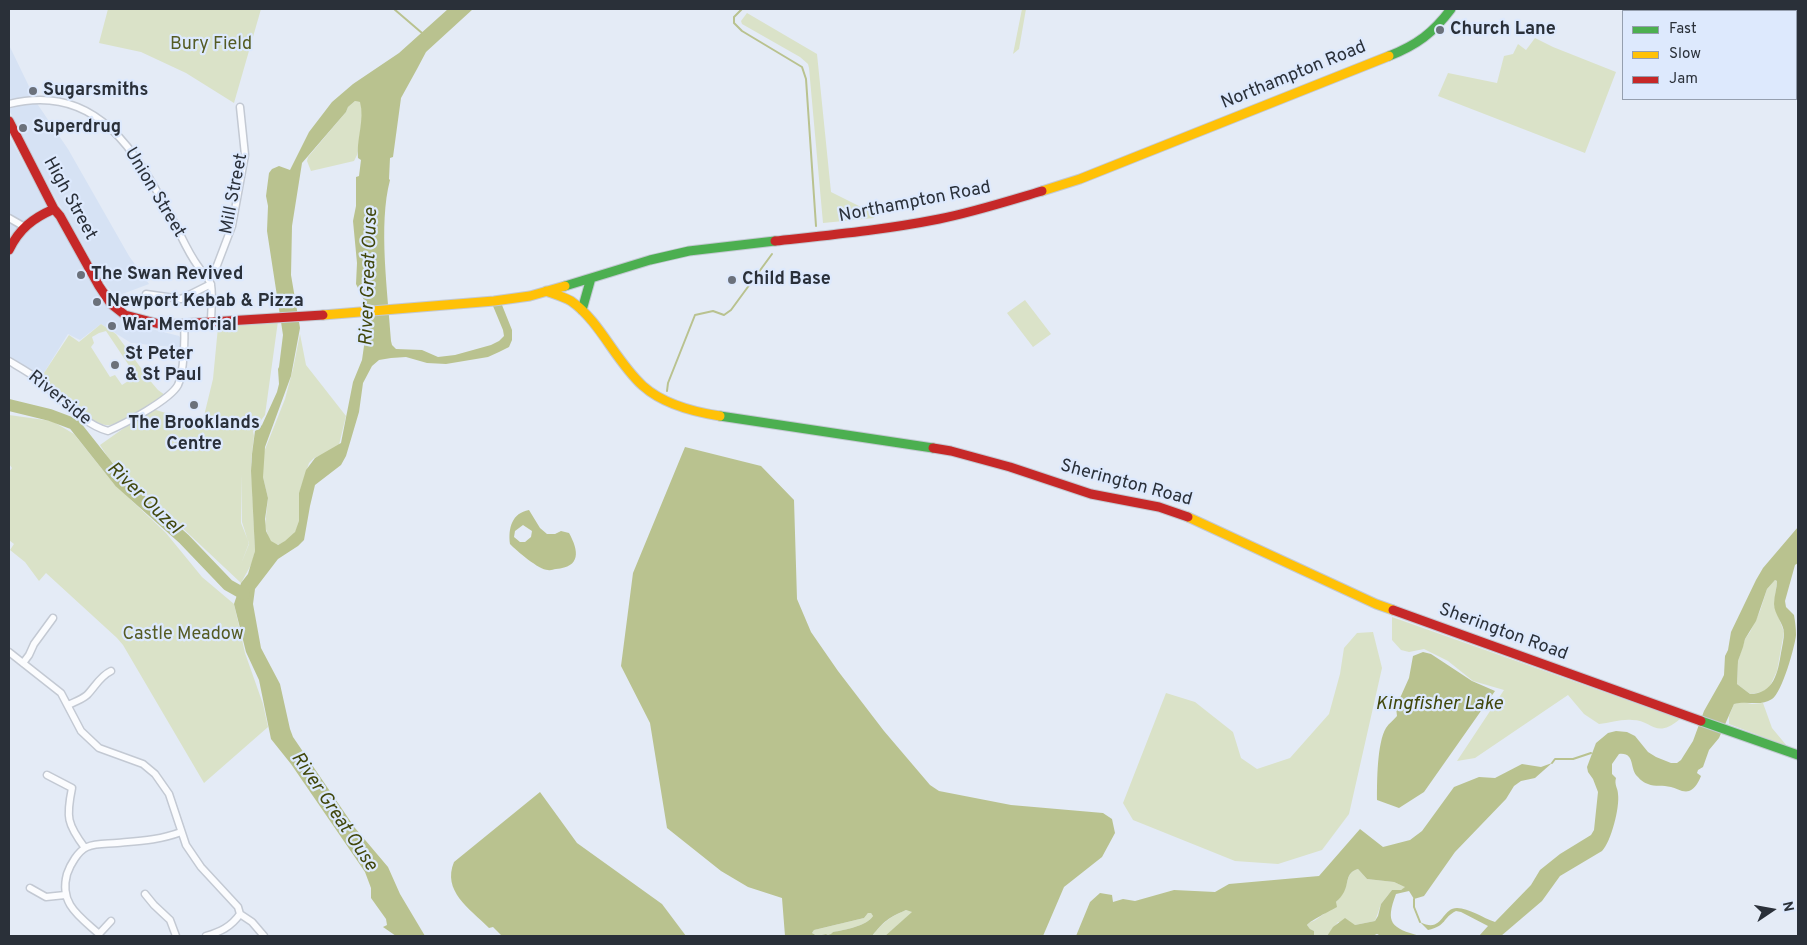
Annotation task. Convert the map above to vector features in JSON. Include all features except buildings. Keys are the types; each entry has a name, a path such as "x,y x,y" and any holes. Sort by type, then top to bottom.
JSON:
{"main road":[{"name":"Northampton Road","path":"306,316 494,301 530,296 650,260 689,251 882,229 940,219 1018,199 1080,179 1409,48 1431,34 1452,9"},
{"name":"High Street","path":"9,121 54,209 60,216 100,286 111,304 125,315 163,325 306,316"},
{"path":"9,250 24,226 33,218 54,209"},
{"path":"582,310 591,278"},
{"name":"Sherington Road","path":"546,291 569,300 582,310 644,387 674,406 716,415 951,451 1010,467 1091,494 1180,513 1376,604 1798,755"}],"street":[{"name":"Union Street","path":"9,104 30,100 61,102 80,107 111,127 153,183 199,268 211,284"},
{"name":"Mill Street","path":"206,276 216,268 232,226 245,155 240,107"},
{"path":"9,218 24,226"},
{"path":"146,294 181,299 211,284 211,323"},
{"name":"Riverside","path":"9,361 36,378 84,420 96,428 108,431 138,416 172,393 179,384 185,340 184,324"},
{"path":"23,663 53,618"},
{"path":"9,652 62,694 81,731 99,748 143,764 155,774 169,794 186,845 201,867 238,907 240,914 252,922 264,936"},
{"path":"68,705 78,701 87,694 111,670"},
{"path":"47,775 72,788 68,815 74,832 85,848"},
{"path":"111,921 99,934 73,909 65,895 68,870 72,862 85,848 97,844 156,839 181,832"},
{"path":"30,888 41,896 46,897 65,895"},
{"path":"146,894 154,905 170,920 176,936"},
{"path":"206,936 221,932 235,922 240,914"}],"shaded area":[{"path":"9,45 38,105 68,149 129,256 149,284 117,296 107,287 49,187 9,110"},
{"path":"9,136 44,200 111,308 119,316 136,325 179,336 183,342 182,348 131,343 101,324 80,340 68,334 42,376 9,358"}],"green space":[{"name":"Bury Field","path":"108,9 261,9 234,103 186,73 141,52 99,43"},
{"path":"1022,9 1026,9 1019,49 1013,54"},
{"path":"747,13 817,54 831,192 871,212 874,218 823,223 808,64 800,57 742,24 741,21"},
{"path":"1535,38 1616,72 1585,153 1438,96 1448,73 1497,83 1504,56 1513,54 1518,44 1526,50"},
{"path":"355,101 361,102 363,112 357,155 354,161 311,171 307,161 308,157 346,112 348,107"},
{"path":"1025,300 1051,334 1033,347 1007,313"},
{"path":"278,321 265,415 253,431 251,462 255,551 252,563 241,583 109,459 100,445 148,411 156,410 202,424 213,379 218,327","holes":["241,474 242,522 247,539 241,523"]},
{"path":"101,324 116,334 152,383 165,395 139,412 116,423 103,425 94,421 42,376 69,335 79,342","holes":["106,331 136,376 122,385 115,375 110,377 91,347 94,343 92,337"]},
{"path":"300,334 306,365 346,416 338,449 314,458 309,463 299,494 299,524 291,540 274,546 270,542 265,526 268,498 263,477 262,457 285,399"},
{"name":"Castle Meadow","path":"9,415 52,421 74,434 114,484 166,533 202,577 234,604 245,653 263,704 268,727 204,783 123,645 46,573 39,581 25,562 10,550 14,544 9,540 9,472 12,468 9,464"},
{"path":"1775,580 1777,581 1774,605 1784,632 1777,671 1769,688 1763,692 1750,694 1737,684 1738,661 1745,639 1760,611 1767,589"},
{"path":"1392,617 1680,719 1672,725 1659,729 1632,720 1599,724 1584,714 1568,695 1475,758 1457,761 1504,690 1473,681 1448,661 1424,649 1409,652 1401,650 1392,640"},
{"path":"1373,632 1382,668 1349,814 1322,850 1278,864 1235,861 1133,820 1123,803 1166,693 1195,702 1233,732 1241,758 1257,769 1290,758 1329,714 1340,674 1344,648 1357,633"},
{"path":"1742,702 1752,704 1763,703 1772,728 1787,746 1729,724 1729,716 1734,704"},
{"path":"1358,869 1367,879 1394,882 1406,887 1401,890 1392,890 1381,904 1375,921 1355,925 1338,922 1327,936 1314,936 1314,931 1307,925 1334,905 1344,891 1351,873"},
{"path":"906,910 913,912 885,936 872,936 887,920"},
{"path":"868,913 871,913 873,916 855,927 833,932 831,935 817,936 812,933 814,930 864,918"}],"water":[{"name":"River Great Ouse","path":"448,9 473,9 426,52 401,98 393,157 390,158 390,180 386,198 384,238 392,345 396,349 422,350 438,357 455,355 491,345 504,336 493,306 502,305 512,330 512,340 509,347 488,357 446,364 427,363 406,357 391,358 379,360 372,366 363,383 359,412 346,456 341,465 315,485 304,540 278,559 255,589 253,604 261,648 280,684 293,737 355,828 388,867 400,894 425,936 396,936 383,927 387,925 386,919 371,898 371,888 365,872 291,764 271,739 259,680 246,652 234,604 241,583 248,574 255,551 251,471 252,454 255,431 262,425 277,392 283,335 267,231 268,206 266,196 269,173 272,169 279,166 290,170 309,132 332,102 353,84 399,53","holes":["355,101 360,102 362,116 358,158 361,160 359,176 356,177 356,206 353,221 357,263 356,284 364,300 364,346 362,360 353,382 341,443 315,458 306,470 299,493 299,521 295,532 278,545 271,541 266,531 265,519 268,498 263,477 265,447 291,376 300,328 291,275 292,226 302,163 346,112 348,107"]},
{"path":"685,447 761,466 794,500 797,599 811,632 884,731 930,785 939,791 1011,805 1103,813 1112,819 1115,833 1102,857 1064,887 1043,936 885,936 912,912 906,910 887,920 872,936 817,936 785,936 782,898 748,887 721,871 667,828 650,723 621,666 633,573","holes":["868,913 871,913 873,916 861,925 828,935 817,936 812,933 814,930 864,918"]},
{"path":"529,510 540,528 547,534 555,534 561,531 569,533 576,552 576,557 570,565 551,570 544,569 528,560 510,544 512,522 523,512","holes":["523,525 532,531 531,537 525,542 520,542 514,537 515,531"]},
{"path":"1798,527 1798,563 1795,565 1785,601 1786,607 1794,615 1796,635 1784,679 1772,699 1763,703 1734,704 1719,738 1709,750 1703,767 1698,770 1697,773 1701,776 1695,787 1689,791 1684,791 1671,787 1647,784 1635,774 1628,756 1619,754 1612,764 1612,774 1616,778 1615,783 1618,792 1616,815 1609,840 1602,851 1560,876 1542,901 1501,936 1479,936 1488,926 1456,911 1448,916 1442,924 1428,930 1420,922 1433,925 1438,923 1452,909 1457,908 1471,911 1495,922 1531,885 1540,870 1560,854 1591,835 1594,830 1598,792 1587,767 1596,743 1608,733 1616,731 1627,732 1635,736 1648,752 1656,757 1671,763 1677,763 1681,760 1693,741 1704,711 1724,675 1725,656 1731,632 1763,568","holes":["1775,580 1777,581 1774,608 1784,633 1778,667 1770,686 1758,693 1750,694 1737,684 1738,661 1745,639 1756,621 1767,589"]},
{"name":"Kingfisher Lake","path":"1423,652 1431,654 1472,681 1495,691 1424,792 1399,808 1377,800 1379,752 1386,728 1397,716 1396,707 1409,678 1413,656"},
{"path":"1552,763 1535,778 1521,781 1514,786 1506,799 1455,852 1424,896 1414,899 1409,891 1396,894 1391,912 1393,923 1402,930 1420,936 1381,936 1377,934 1372,936 1327,936 1333,927 1345,918 1355,925 1375,921 1381,904 1392,890 1401,890 1405,887 1394,882 1367,879 1358,869 1349,876 1346,889 1336,902 1337,907 1307,925 1314,931 1314,936 1076,936 1090,902 1100,893 1112,895 1113,902 1123,899 1135,901 1174,890 1215,892 1229,884 1319,876 1360,829 1383,847 1410,840 1422,831 1454,787 1479,777 1495,778 1522,764 1541,767"},
{"path":"540,792 577,843 662,904 686,936 502,936 493,927 489,928 473,913 460,898 452,882 451,872 454,862"}],"waterway":[{"path":"394,9 422,33"},
{"path":"742,9 734,17 734,23 742,31 802,67 806,79 816,226"},
{"path":"667,391 668,383 695,315 713,311 724,315 731,310 772,254"},
{"name":"River Ouzel","path":"9,405 50,415 74,424 120,482 184,539 228,585 244,594"},
{"path":"1552,763 1555,759 1573,759 1591,753"},
{"path":"1414,899 1414,907 1420,922"}],"traffic: fast":[{"path":"1389,56 1408,47 1431,32 1451,9"},
{"path":"565,286 650,260 689,251 775,241"},
{"path":"582,310 591,278"},
{"path":"720,416 933,448"},
{"path":"1701,721 1798,755"}],"traffic: slow":[{"path":"1042,191 1080,179 1389,56"},
{"path":"323,315 494,301 530,296 565,286"},
{"path":"546,291 571,301 581,309 591,319 633,376 651,392 679,406 720,416"},
{"path":"1188,517 1376,604 1393,610"}],"traffic: jam":[{"path":"9,121 54,209 60,216 99,286 111,304 125,315 163,325 323,315"},
{"path":"775,241 918,223 965,213 1042,191"},
{"path":"9,250 17,236 27,225 54,209"},
{"path":"933,448 1010,467 1091,494 1159,507 1188,517"},
{"path":"1393,610 1701,721"}],"place":[{"name":"Church Lane","path":"1440,30"},
{"name":"Sugarsmiths","path":"33,91"},
{"name":"Superdrug","path":"23,128"},
{"name":"The Swan Revived","path":"81,275"},
{"name":"Child Base","path":"732,280"},
{"name":"Newport Kebab & Pizza","path":"97,302"},
{"name":"War Memorial","path":"112,326"},
{"name":"St Peter & St Paul","path":"115,365"},
{"name":"The Brooklands Centre","path":"194,405"}]}
